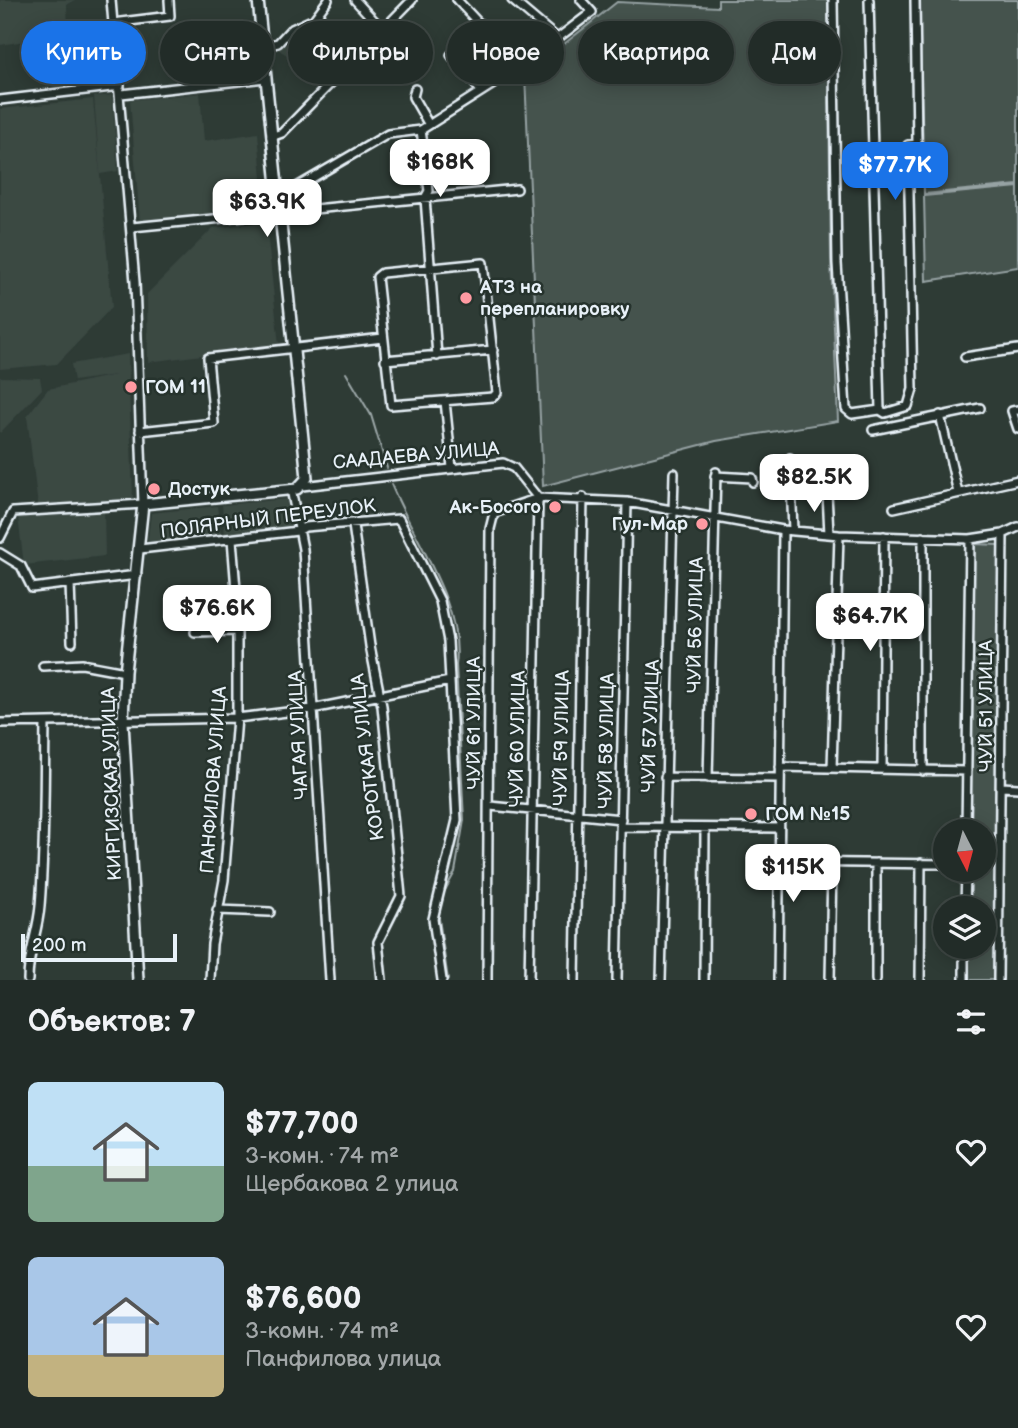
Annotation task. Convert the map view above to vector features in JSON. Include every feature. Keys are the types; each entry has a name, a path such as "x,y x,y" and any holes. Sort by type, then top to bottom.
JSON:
{"main road":[{"path":"257,0 259,21"},
{"path":"266,84 307,478 302,486"},
{"name":"СААДАЕВА УЛИЦА","path":"143,504 302,486"},
{"name":"КИРГИЗСКАЯ УЛИЦА","path":"138,980 123,722 125,672 143,504"}],"street":[{"path":"111,0 113,21"},
{"path":"129,21 170,16 169,0"},
{"path":"274,44 290,30 314,19 328,0"},
{"path":"355,0 375,21"},
{"path":"392,21 412,0"},
{"path":"457,0 477,21"},
{"path":"512,0 537,21"},
{"path":"564,33 592,12 581,0"},
{"path":"833,0 837,263 846,409 852,414 880,410 885,413 908,406 913,389 908,145 917,144 915,0"},
{"path":"869,0 880,410"},
{"path":"119,84 132,228 143,504"},
{"path":"0,100 192,84"},
{"path":"271,137 282,133 330,84"},
{"path":"475,84 481,91"},
{"path":"277,194 295,188 388,134 421,130 492,84"},
{"path":"415,89 413,97 429,125"},
{"path":"421,130 429,191 425,198 437,356"},
{"path":"132,228 517,189"},
{"path":"481,262 484,265 493,350 495,396 391,405 383,338 377,277 382,273 481,262"},
{"path":"140,431 214,423 208,358 383,338"},
{"path":"965,357 1018,349"},
{"path":"385,360 493,350"},
{"path":"445,401 452,468"},
{"path":"873,430 980,408"},
{"path":"1018,410 1012,411 1018,429"},
{"path":"940,415 958,493"},
{"path":"790,458 793,530"},
{"name":"СААДАЕВА УЛИЦА","path":"302,486 503,463 514,468 538,498"},
{"name":"ЧУЙ 57 УЛИЦА","path":"661,980 674,473"},
{"name":"ЧУЙ 56 УЛИЦА","path":"708,778 716,474 743,476 752,478 753,482"},
{"path":"894,508 1018,480"},
{"name":"ЧАГАЯ УЛИЦА","path":"290,489 303,549 330,980"},
{"path":"827,493 829,534"},
{"path":"538,498 627,502 783,530 829,534 970,539 1003,534 1018,527"},
{"name":"ЧУЙ 61 УЛИЦА","path":"487,980 492,518 494,513 510,505 538,498"},
{"name":"ЧУЙ 60 УЛИЦА","path":"529,980 538,498"},
{"name":"ЧУЙ 59 УЛИЦА","path":"575,980 583,498"},
{"name":"ЧУЙ 58 УЛИЦА","path":"617,980 627,502"},
{"name":"СААДАЕВА УЛИЦА","path":"0,538 13,512 143,504"},
{"name":"ПОЛЯРНЫЙ ПЕРЕУЛОК","path":"140,549 298,531 305,527 399,519 445,615 450,681"},
{"name":"КОРОТКАЯ УЛИЦА","path":"353,525 370,646 380,693 401,896 378,942 382,980"},
{"path":"778,980 783,530"},
{"path":"832,768 839,534"},
{"name":"ЧУЙ 51 УЛИЦА","path":"998,980 1003,534"},
{"path":"882,769 884,536"},
{"path":"923,537 923,771"},
{"name":"ПАНФИЛОВА УЛИЦА","path":"210,980 217,910 224,880 237,718 237,631 232,539"},
{"path":"967,819 970,539"},
{"path":"0,552 21,566 32,588 136,576"},
{"path":"70,583 72,642"},
{"path":"195,632 237,631"},
{"path":"43,666 82,664 125,672"},
{"path":"0,723 237,718 312,709 380,693 450,681 457,820 433,919 442,980"},
{"path":"28,980 28,954 39,917 45,846 46,723"},
{"path":"780,767 967,771"},
{"path":"665,777 779,778"},
{"path":"1002,787 1018,788"},
{"path":"490,806 576,813 664,829 779,828"},
{"path":"704,980 705,828"},
{"path":"779,862 933,863"},
{"path":"830,980 832,863"},
{"path":"876,863 876,980"},
{"path":"920,980 921,863"},
{"path":"217,910 270,912"},
{"path":"964,959 964,980"}],"shaded area":[{"path":"0,0 75,0 67,4 68,21 21,21 21,42 0,45"},
{"path":"718,0 828,0 828,21 748,21 748,84 829,84 831,259 838,421 716,441 543,486 525,84 564,84 564,44 578,33 578,84 734,84 734,21 593,21 617,2 718,7"},
{"path":"919,0 1018,0 1018,185 924,194"},
{"path":"288,36 288,56 279,50"},
{"path":"200,93 204,141 258,133 265,212 140,223 130,100"},
{"path":"112,95 118,171 100,174 94,96"},
{"path":"93,99 112,307 57,364 0,369 0,109"},
{"path":"1018,187 1018,267 926,281 924,196"},
{"path":"266,222 279,345 148,362 147,294 213,228"},
{"path":"128,354 133,500 38,507 27,416 48,389 115,375 74,381 71,364"},
{"path":"0,377 40,378 42,389 0,433"},
{"path":"286,499 293,528 225,536 222,505"},
{"path":"217,506 221,536 147,545 151,513"},
{"path":"104,510 105,556 24,565 18,517"},
{"path":"974,544 999,545 995,819 970,819"},
{"path":"970,882 994,882 994,896 969,896"},
{"path":"968,959 993,959 993,980 968,980"}],"waterway":[{"path":"346,373 371,415 387,468"},
{"path":"391,484 445,596 456,642 464,820 455,872 443,894"},
{"path":"438,912 448,980"}],"place":[{"name":"АТЗ на перепланировку","path":"466,298"},
{"name":"ГОМ 11","path":"131,387"},
{"name":"Достук","path":"154,489"},
{"name":"Ак-Босого","path":"555,507"},
{"name":"Гул-Мар","path":"702,524"},
{"name":"ГОМ №15","path":"751,814"}]}
